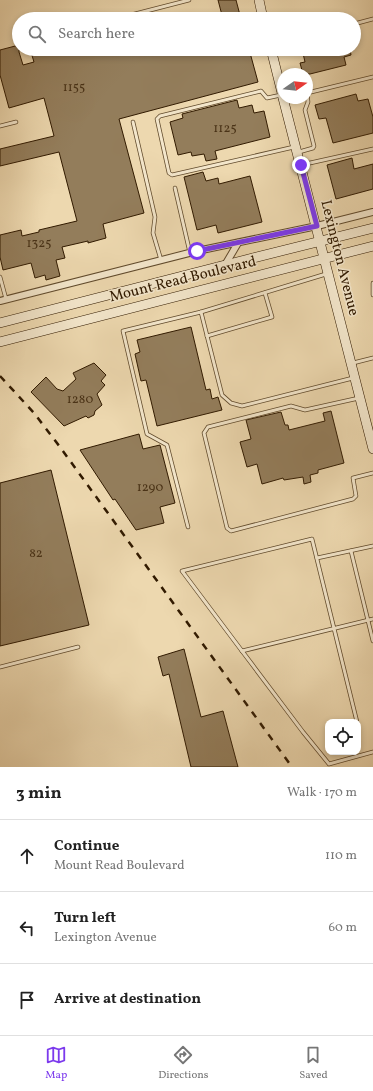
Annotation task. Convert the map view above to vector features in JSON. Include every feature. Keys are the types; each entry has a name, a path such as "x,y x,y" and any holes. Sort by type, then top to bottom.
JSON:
{"main road":[{"path":"259,0 262,12"},
{"name":"Lexington Avenue","path":"273,56 277,71"},
{"name":"Lexington Avenue","path":"286,104 373,449"},
{"name":"Mount Read Boulevard","path":"0,323 373,228"},
{"name":"Mount Read Boulevard","path":"0,342 373,246"}],"street":[{"name":"Mount Read Boulevard","path":"3,300 190,253 317,226 373,212"},
{"name":"Mount Read Boulevard","path":"225,265 238,243"}],"lane":[{"path":"142,12 189,0"},
{"path":"361,22 373,19"},
{"path":"313,92 373,77"},
{"path":"277,97 267,98 261,91 160,116 157,119 169,173 172,175 297,149 313,148 314,146 305,110 307,104"},
{"path":"0,126 16,122"},
{"path":"133,122 155,217 153,232 161,260"},
{"path":"301,165 373,149"},
{"path":"175,188 190,253"},
{"path":"188,527 167,445 147,434 123,331 202,312 329,273"},
{"path":"0,277 3,300"},
{"path":"373,283 373,295"},
{"path":"207,336 272,317 265,293"},
{"path":"202,312 222,395 231,403 242,406 355,377"},
{"path":"351,363 373,358"},
{"path":"360,398 305,410 291,406 208,427 204,433 227,528 231,532 353,499 356,496 353,478 373,473"},
{"path":"356,719 312,539 182,571 303,732 329,764 373,752"},
{"path":"317,558 373,546"},
{"path":"351,551 373,641"},
{"path":"242,651 373,619"},
{"path":"0,667 78,647"}],"building":[{"path":"218,0 236,0 239,12 221,12"},
{"path":"12,47 12,56 20,56 23,65 34,62 32,56 251,56 258,82 119,119 144,213 103,224 106,238 88,243 88,241 62,247 65,258 56,260 60,276 46,280 45,275 35,278 31,263 3,270 0,257 0,235 21,230 22,236 39,232 39,230 77,221 59,152 0,166 0,149 54,136 44,98 9,108 0,75 0,50"},
{"path":"304,56 348,56 344,57 346,65 313,73 313,68 301,68 300,63 305,62"},
{"path":"356,94 358,101 368,99 373,117 373,133 333,143 326,118 319,119 315,105"},
{"path":"237,100 239,108 252,105 254,113 264,111 270,137 215,151 217,159 206,161 204,154 192,156 191,152 178,155 170,122 183,118 182,114"},
{"path":"352,158 354,169 373,164 373,189 336,199 327,165"},
{"path":"203,172 206,181 218,178 219,184 250,176 262,222 218,233 216,225 197,230 184,177"},
{"path":"191,327 206,390 210,389 212,399 218,397 222,410 157,426 146,380 141,381 135,354 140,352 137,340"},
{"path":"94,363 106,375 101,381 105,385 97,394 102,405 95,411 94,415 88,418 86,416 64,426 31,392 46,377 57,389 63,391 76,379 73,373"},
{"path":"331,411 344,463 318,470 318,473 310,475 311,482 304,484 303,477 284,480 283,478 262,484 257,464 247,467 240,442 251,439 246,420 281,412 285,425 288,425 289,430 325,421 323,413"},
{"path":"139,434 143,449 160,445 175,503 160,507 164,523 136,530 115,499 113,500 80,450"},
{"path":"51,470 89,625 0,646 0,483"},
{"path":"184,649 201,717 223,711 238,767 191,767 169,674 163,676 158,657"}],"railway":[{"path":"0,376 34,413 60,447 292,767"}],"route":[{"path":"197,251 317,226 301,165"}]}
